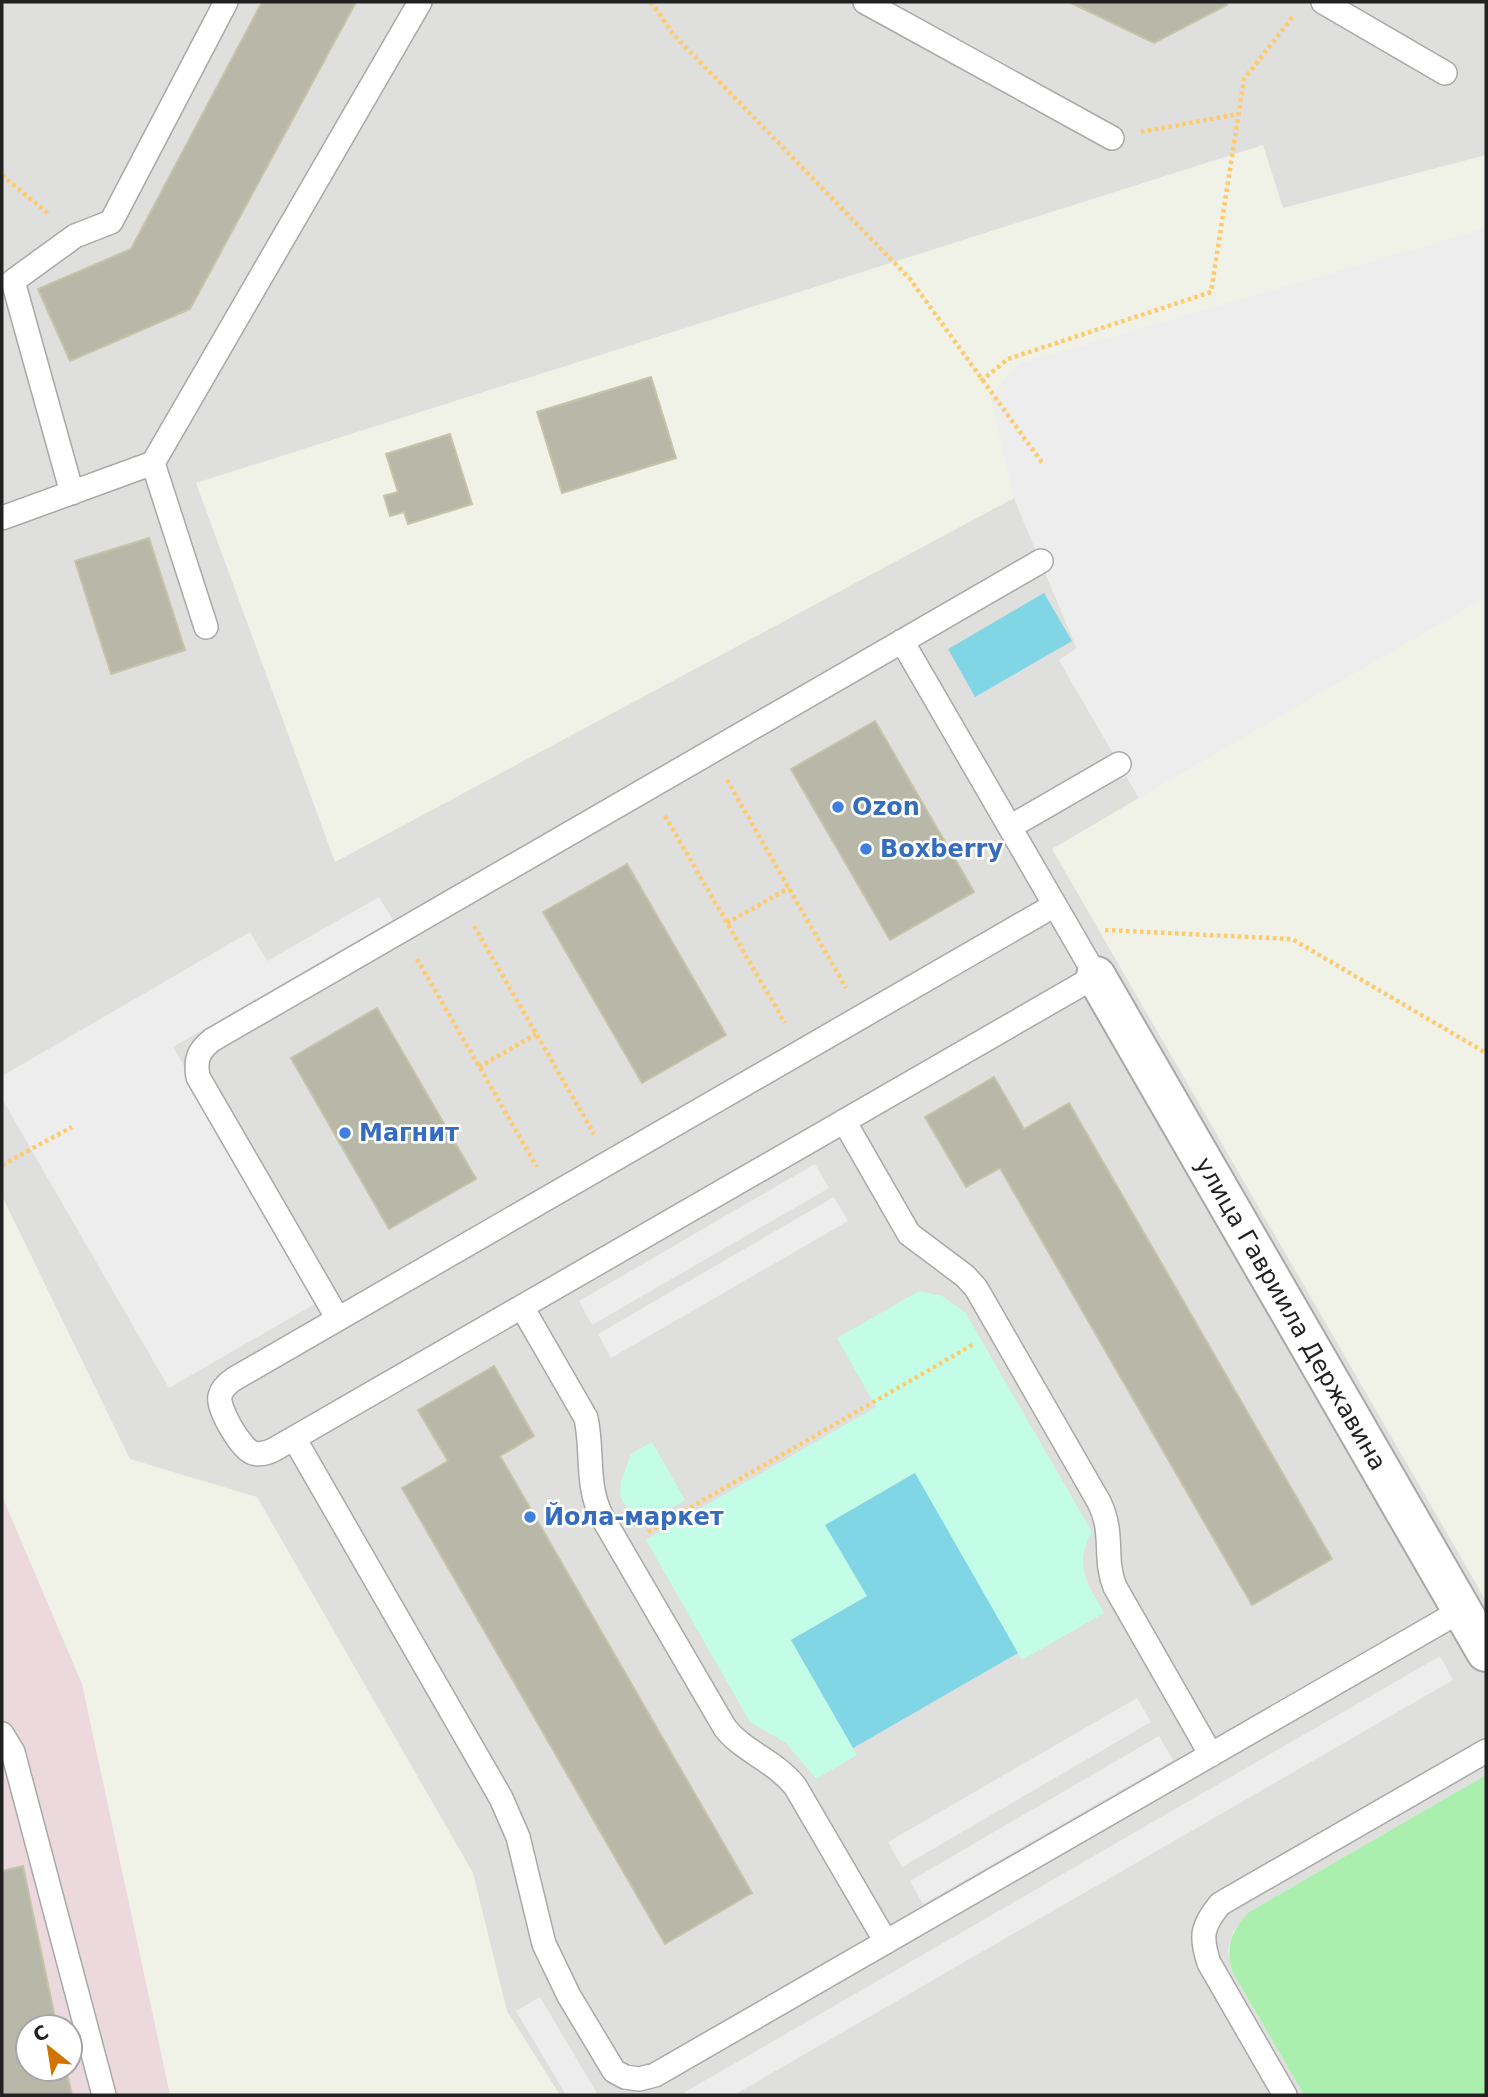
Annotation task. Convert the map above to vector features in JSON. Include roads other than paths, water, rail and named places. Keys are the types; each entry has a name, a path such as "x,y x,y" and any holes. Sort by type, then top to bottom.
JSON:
{"street":[{"name":"улица Гавриила Державина","path":"1096,976 1486,1652"}],"lane":[{"path":"72,493 13,281 75,236 111,222 226,2"},
{"path":"2,518 153,463 420,2"},
{"path":"865,2 1112,138"},
{"path":"1323,2 1445,73"},
{"path":"153,463 206,626"},
{"path":"338,1319 198,1077 197,1057 202,1048 1041,561"},
{"path":"902,641 1010,827 1096,976 268,1453 249,1451 243,1446 220,1406 220,1394 234,1379 1055,905"},
{"path":"1010,827 1119,764"},
{"path":"844,1121 909,1234 969,1280 1000,1329 1099,1502 1110,1533 1110,1572 1115,1587 1211,1755"},
{"path":"522,1307 584,1413 589,1432 595,1500 620,1548 725,1728 741,1745 776,1768 795,1786 886,1942"},
{"path":"295,1438 501,1798 518,1838 539,1926 554,1969 614,2071 625,2077 639,2079 655,2075 1462,1610"},
{"path":"2,1734 13,1752 104,2095"},
{"path":"1281,2093 1209,1963 1203,1944 1208,1918 1220,1904 1486,1751"}],"place":[{"name":"Ozon","path":"838,807"},
{"name":"Boxberry","path":"866,849"},
{"name":"Магнит","path":"345,1133"},
{"name":"Йола-маркет","path":"530,1517"}]}
